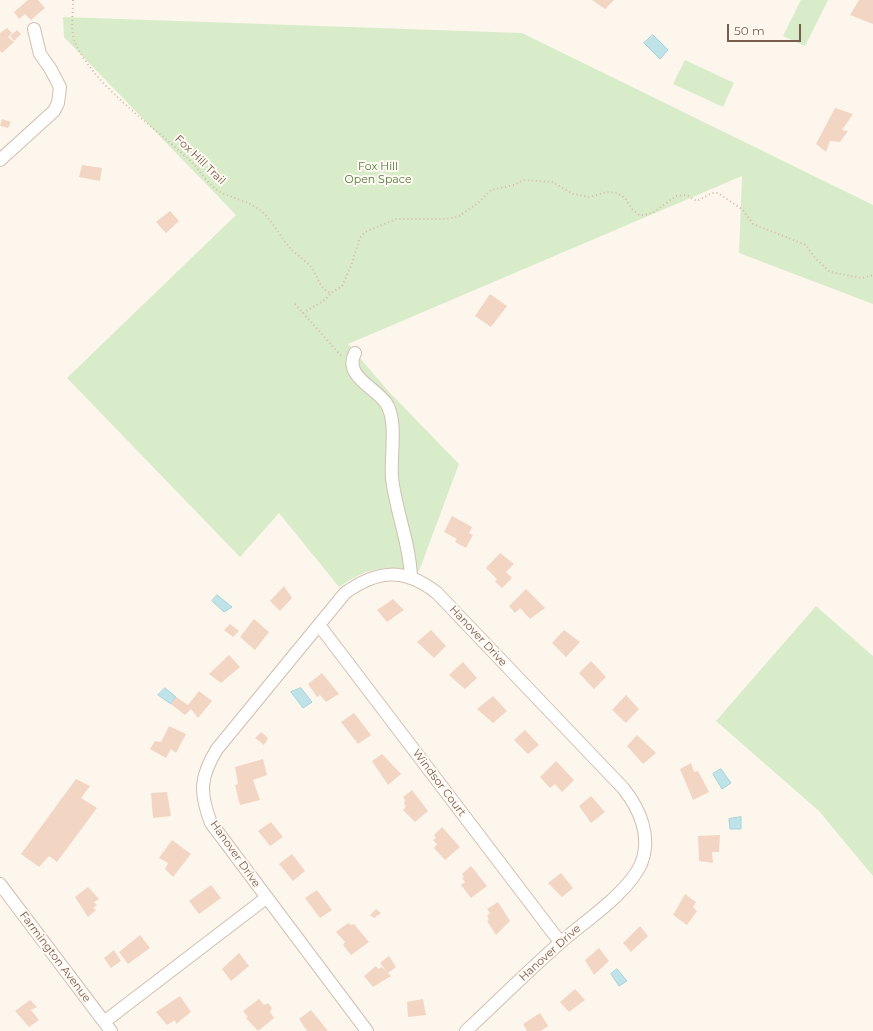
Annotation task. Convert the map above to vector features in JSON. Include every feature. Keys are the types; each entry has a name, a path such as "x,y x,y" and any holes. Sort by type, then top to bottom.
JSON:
{"street":[{"path":"0,160 54,111 58,103 60,87 56,76 40,54 34,29"},
{"path":"355,352 352,358 354,370 386,402 390,411 392,479 411,563 411,578"},
{"name":"Hanover Drive","path":"367,1031 211,823 203,796 203,782 207,765 217,748 345,593 360,582 376,576 391,574 411,578 425,583 442,598 623,788 633,801 640,817 645,835 645,849 641,863 633,878 619,892 560,942 466,1031"},
{"name":"Windsor Court","path":"318,625 560,942"},
{"name":"Farmington Avenue","path":"0,884 107,1027"},
{"name":"Hanover Drive","path":"107,1027 266,898"}],"path":[{"name":"Fox Hill Trail","path":"73,0 73,32 75,44 95,73 132,111 191,161 207,181 217,190 232,198 250,203 262,211 291,249 312,268 320,284 331,293"},
{"path":"303,313 315,304 324,301 331,293 342,286 351,266 360,238 365,232 396,219 445,219 458,217 478,203 491,190 514,185 524,180 552,182 573,194 590,197 607,192 617,193 625,198 632,209 639,215 645,216 654,212 676,196 686,195 697,201 712,194 718,193 743,210 753,224 806,245 830,272 836,274 842,273 851,277 862,278 873,275"},
{"path":"295,304 354,370"}],"green space":[{"path":"801,0 828,0 805,46 783,36"},
{"name":"Fox Hill Open Space","path":"63,17 522,33 873,205 873,304 739,253 742,176 348,344 389,392 459,464 419,571 396,568 377,569 359,575 339,587 279,513 240,557 67,378 236,215 64,37"},
{"path":"685,60 734,83 723,107 673,84"},
{"path":"816,606 873,656 873,876 819,811 716,721"}],"water":[{"path":"653,35 668,50 660,59 644,43"},
{"path":"217,595 232,607 224,612 212,601"},
{"path":"165,688 176,697 171,704 158,695"},
{"path":"301,688 312,702 303,708 291,692"},
{"path":"721,769 731,783 722,789 713,774"},
{"path":"741,817 741,829 730,829 729,819"},
{"path":"617,969 627,981 619,986 611,974"}],"building":[{"path":"28,0 38,0 45,8 31,20 25,14 19,19 14,12"},
{"path":"592,0 614,0 605,9"},
{"path":"859,0 873,0 873,24 850,15"},
{"path":"7,28 12,33 8,37 14,42 2,53 0,51 0,33"},
{"path":"17,30 21,34 14,41 10,36"},
{"path":"835,108 853,114 842,130 848,131 840,142 830,141 826,152 816,144"},
{"path":"2,119 11,122 8,128 0,126"},
{"path":"82,165 102,168 100,181 79,177"},
{"path":"170,211 179,221 166,233 156,222"},
{"path":"490,294 507,306 491,327 475,316"},
{"path":"452,516 472,527 469,533 473,535 466,548 455,542 457,539 444,532"},
{"path":"500,553 514,564 506,572 512,578 502,588 495,582 497,579 486,568"},
{"path":"284,586 292,598 280,611 270,601"},
{"path":"526,589 545,608 530,619 520,608 515,613 509,606"},
{"path":"393,599 404,610 387,622 377,610"},
{"path":"254,619 269,632 255,650 240,637"},
{"path":"230,624 239,631 233,637 224,630"},
{"path":"431,630 446,646 434,658 417,642"},
{"path":"564,630 580,642 566,657 552,643"},
{"path":"229,655 240,667 221,683 209,674"},
{"path":"591,661 606,677 594,689 579,673"},
{"path":"463,662 477,678 465,689 449,675"},
{"path":"322,673 339,694 326,702 320,695 317,697 308,684"},
{"path":"199,691 212,701 198,718 191,709 185,715 171,704 176,697 188,705"},
{"path":"626,695 639,709 626,723 612,710"},
{"path":"493,696 507,711 493,723 477,709"},
{"path":"354,713 371,735 358,744 341,722"},
{"path":"169,726 186,734 176,753 171,749 166,758 150,749 155,741 161,742"},
{"path":"525,730 539,745 528,754 514,740"},
{"path":"261,732 268,738 264,745 255,738"},
{"path":"637,735 656,753 643,764 627,746"},
{"path":"382,754 401,774 388,785 372,761"},
{"path":"263,759 267,775 253,780 260,800 240,805 235,785 238,784 235,767"},
{"path":"556,761 574,780 562,792 555,784 550,788 540,777"},
{"path":"691,763 694,772 698,771 709,792 693,800 680,769"},
{"path":"76,779 90,786 81,798 97,808 57,862 49,856 39,867 21,854"},
{"path":"412,790 428,811 415,822 403,810 406,806 404,804 405,800 403,797"},
{"path":"167,792 171,816 153,818 151,793"},
{"path":"591,796 605,812 591,823 579,806"},
{"path":"271,822 283,837 270,846 258,831"},
{"path":"442,827 460,847 445,860 434,848 437,844 433,840 436,838 434,835"},
{"path":"720,835 719,852 712,852 713,863 699,861 698,836"},
{"path":"172,840 191,854 173,877 165,869 168,863 159,858"},
{"path":"292,854 305,871 293,881 279,864"},
{"path":"471,866 487,886 471,898 461,885 465,882 462,878 464,877 462,874"},
{"path":"561,873 573,888 562,897 548,883"},
{"path":"211,885 221,898 199,914 189,901"},
{"path":"88,887 99,899 94,902 97,905 93,908 96,910 88,917 75,897"},
{"path":"317,890 332,910 320,918 305,898"},
{"path":"685,894 696,902 693,907 697,911 687,925 673,915"},
{"path":"498,902 510,921 496,935 487,921 489,920 487,916 490,913 487,909"},
{"path":"376,909 381,913 374,918 370,915"},
{"path":"348,923 351,925 354,924 369,942 351,955 343,945 345,942 336,932"},
{"path":"640,926 648,936 631,952 623,943"},
{"path":"140,935 150,948 128,964 119,952"},
{"path":"599,948 609,961 594,975 585,960"},
{"path":"114,950 121,961 111,968 104,958"},
{"path":"239,953 249,966 231,981 222,969"},
{"path":"389,956 396,967 388,973 380,963"},
{"path":"376,966 378,969 382,967 391,976 373,987 364,976"},
{"path":"575,989 585,1000 569,1012 560,1002"},
{"path":"180,996 191,1012 176,1024 175,1020 167,1025 156,1012"},
{"path":"259,999 264,1005 268,1003 272,1008 270,1012 274,1018 258,1031 246,1018 248,1017 243,1011"},
{"path":"423,999 426,1015 408,1017 407,1002"},
{"path":"30,1000 37,1007 31,1010 39,1020 29,1027 15,1011"},
{"path":"311,1010 328,1031 307,1031 299,1019"},
{"path":"540,1013 548,1026 541,1031 527,1031 523,1024"}]}
